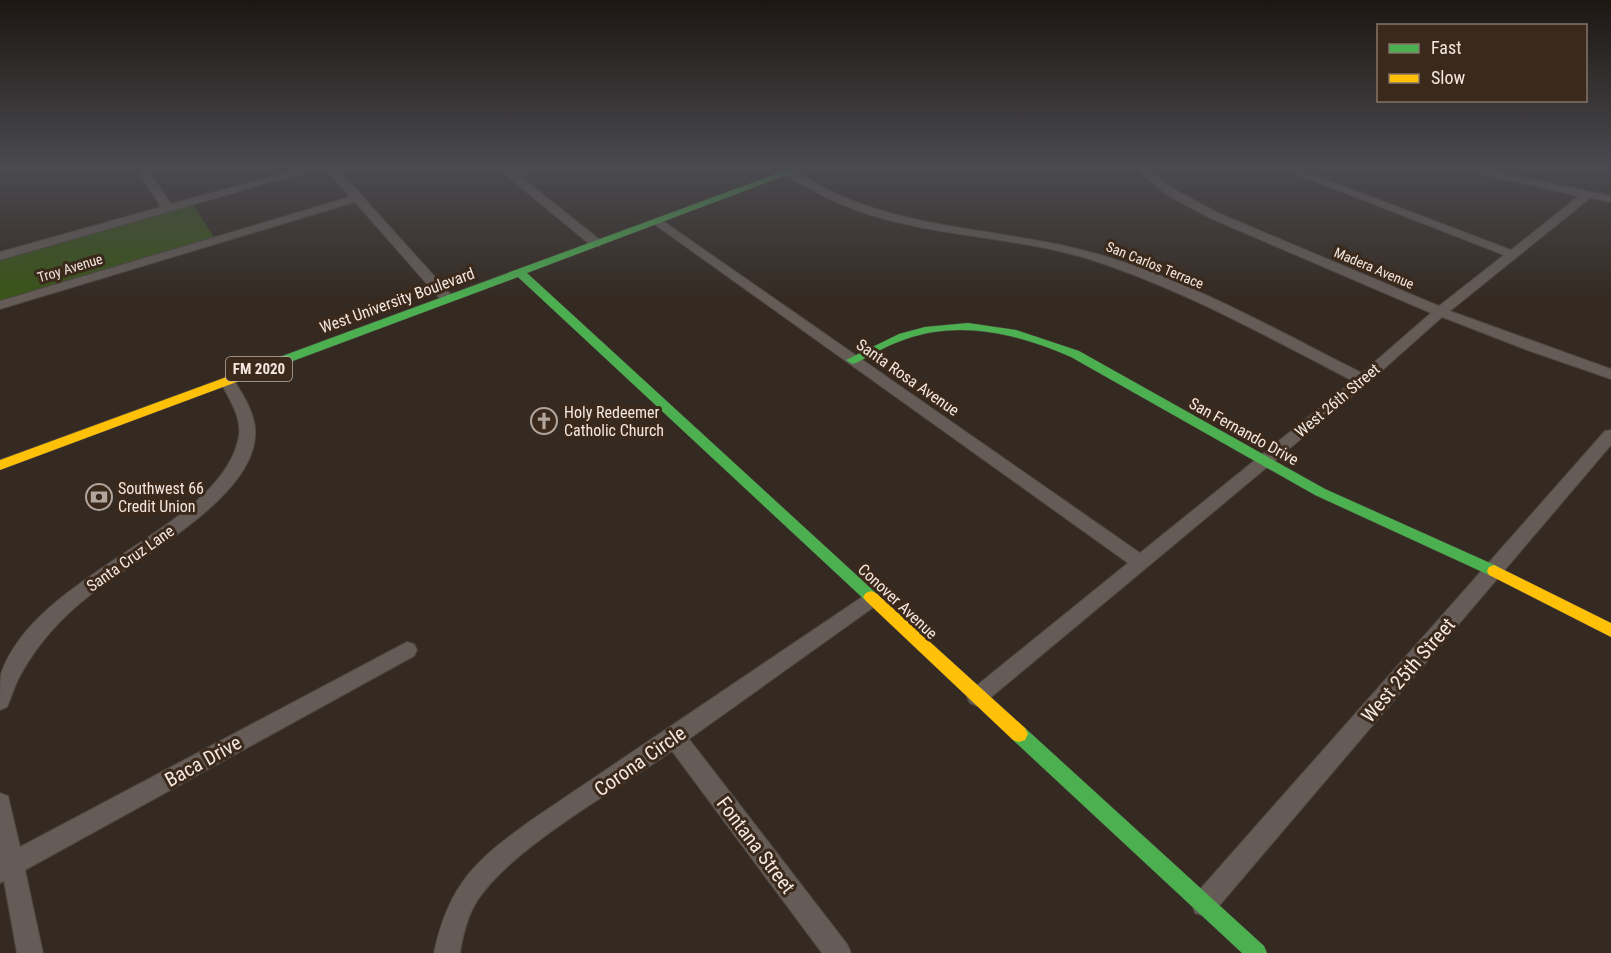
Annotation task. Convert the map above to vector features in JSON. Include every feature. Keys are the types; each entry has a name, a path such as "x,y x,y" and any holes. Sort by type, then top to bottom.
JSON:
{"street":[{"path":"0,256 163,210"},
{"name":"Troy Avenue","path":"0,305 316,210"},
{"path":"369,210 447,298"},
{"path":"556,210 596,243"},
{"name":"West University Boulevard","path":"0,465 685,210"},
{"name":"San Carlos Terrace","path":"868,210 895,218 1039,244 1091,256 1143,273 1363,380"},
{"name":"Madera Avenue","path":"1204,210 1526,347 1611,374"},
{"path":"1397,210 1514,255"},
{"name":"West 26th Street","path":"977,697 1363,380 1440,312 1568,210"},
{"name":"Santa Rosa Avenue","path":"656,221 1140,562"},
{"name":"Conover Avenue","path":"519,273 1257,953"},
{"name":"San Fernando Drive","path":"852,360 902,336 922,331 965,326 1011,330 1055,344 1263,462 1376,520 1494,571 1611,630"},
{"name":"Santa Cruz Lane","path":"0,701 15,665 47,623 85,588 178,525 217,491 231,473 245,445 247,429 245,416 227,381"},
{"name":"West 25th Street","path":"1204,904 1611,435"},
{"name":"Corona Circle","path":"447,953 452,927 460,906 474,885 492,866 546,825 872,599"},
{"name":"Baca Drive","path":"6,868 407,650"},
{"name":"Fontana Street","path":"674,737 838,953"},
{"path":"0,804 6,868 30,953"}],"green space":[{"path":"161,210 197,210 216,240 0,306 0,256"}],"traffic: fast":[{"path":"262,368 686,210"},
{"path":"519,272 871,597"},
{"path":"852,360 903,336 947,327 990,328 1033,338 1075,354 1320,492 1494,571"},
{"path":"1019,734 1257,953"}],"traffic: slow":[{"path":"0,465 262,368"},
{"path":"1494,571 1611,630"},
{"path":"871,597 1019,734"}],"place":[{"name":"Holy Redeemer Catholic Church","path":"544,421"},
{"name":"Southwest 66 Credit Union","path":"99,497"}]}
